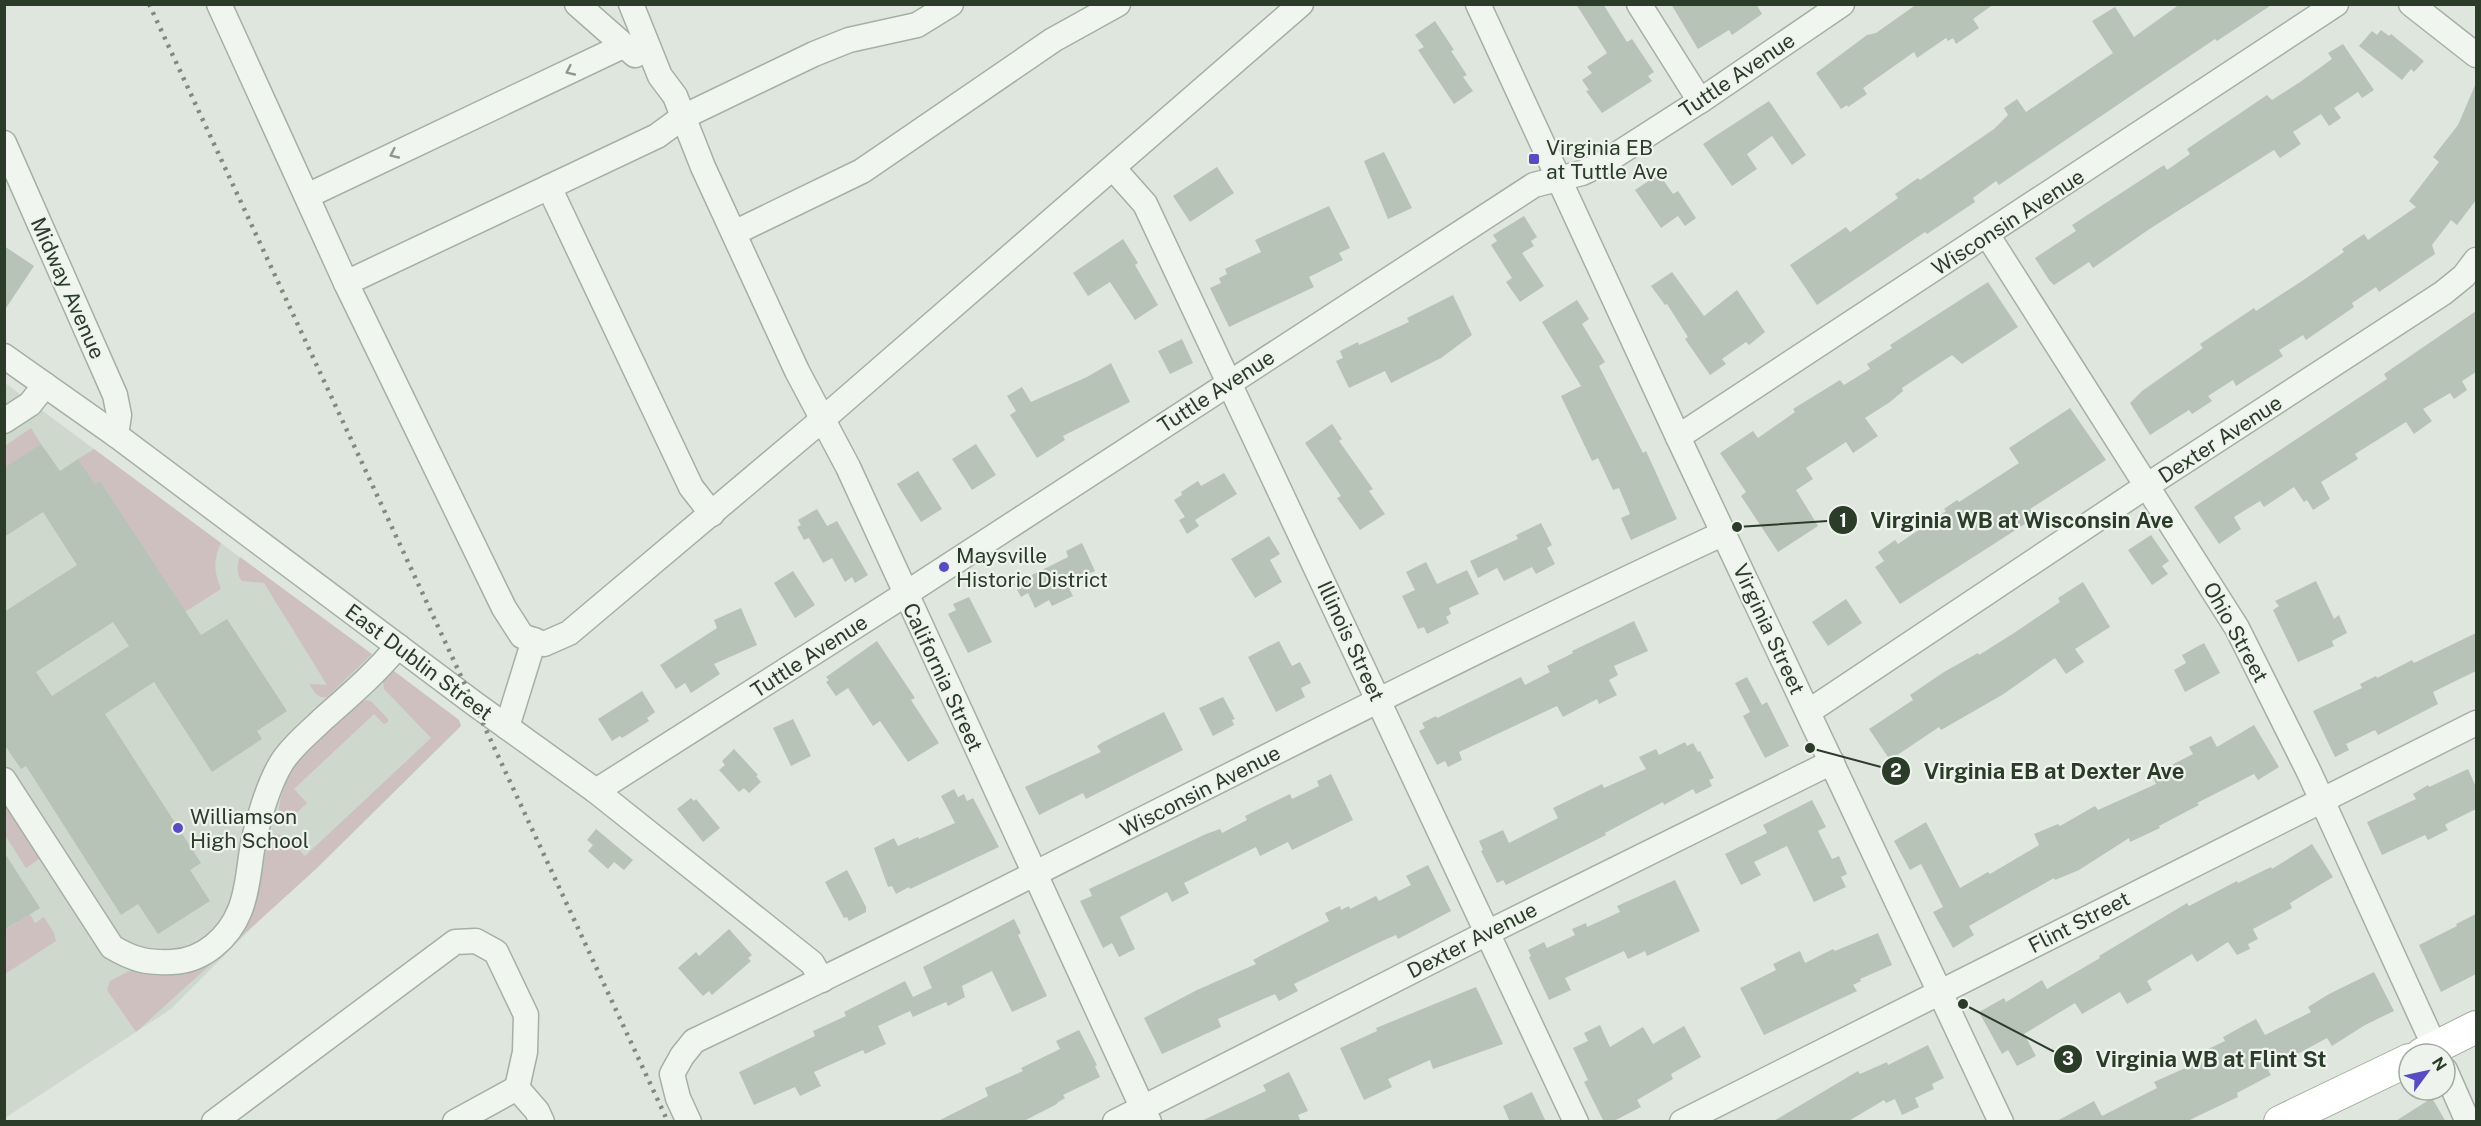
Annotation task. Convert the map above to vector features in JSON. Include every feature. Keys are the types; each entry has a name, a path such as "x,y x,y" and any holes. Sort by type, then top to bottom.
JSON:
{"main road":[{"path":"2453,1042 2476,1027"},
{"path":"2280,1122 2397,1071"}],"street":[{"path":"219,4 346,283 504,608 522,636 544,644 569,633 712,514 1301,4"},
{"path":"577,4 660,76"},
{"path":"631,4 660,76"},
{"path":"346,283 657,136 683,117 814,54 849,40 917,26 951,4"},
{"path":"734,233 862,171 1053,40 1118,4"},
{"name":"Virginia Street","path":"1478,4 1678,437 2001,1122"},
{"path":"1639,4 1700,101"},
{"name":"Tuttle Avenue","path":"596,791 905,594 1534,184 1582,173 1605,162 1700,101 1842,4"},
{"name":"Wisconsin Avenue","path":"1678,437 1988,236 2336,4"},
{"path":"2411,4 2476,55"},
{"path":"307,196 623,46"},
{"name":"California Street","path":"660,76 675,96 703,167 797,371 848,467 1146,1115"},
{"name":"Midway Avenue","path":"4,143 115,395 118,415 116,435"},
{"name":"Illinois Street","path":"1113,168 1145,204 1576,1122"},
{"path":"549,187 691,488 712,514"},
{"name":"Ohio Street","path":"1988,236 2238,628 2322,801 2424,1042"},
{"name":"Dexter Avenue","path":"1808,712 2148,485 2444,293 2464,276 2476,260"},
{"name":"East Dublin Street","path":"4,356 116,435 596,791 812,963 822,980"},
{"path":"4,421 30,404 45,385"},
{"name":"Wisconsin Avenue","path":"688,1122 678,1098 672,1074 694,1041 1034,875 1548,615 1724,533"},
{"path":"507,727 534,640"},
{"path":"4,780 112,947 131,958 154,963 185,962 210,950 228,932 240,911 254,838 282,762 299,741 385,662 398,646"},
{"name":"Flint Street","path":"1682,1122 2476,723"},
{"name":"Dexter Avenue","path":"1115,1122 1146,1115 1487,933 1832,762"},
{"path":"214,1122 454,942 476,941 496,952 526,1015 525,1052 517,1088 455,1122"},
{"path":"517,1088 537,1111 542,1122"},
{"name":"Ohio Street","path":"2456,1102 2468,1122"}],"shaded area":[{"name":"Williamson High School","path":"5,383 459,720 171,1009 5,1118"},
{"path":"31,428 41,444 5,468 5,446"},
{"path":"94,449 221,543 215,566 221,589 185,612 100,481 95,484 78,459"},
{"path":"240,557 372,654 327,697 318,696 309,684 327,685 264,583 242,581 240,578 238,563"},
{"path":"394,671 459,720 461,726 316,869 136,1032 107,990 110,981 129,971 171,975 183,973 223,951 253,904 269,839 273,834 286,836 305,856 431,738 384,689 383,680"},
{"path":"360,701 371,701 388,719 388,722 384,724 374,714 294,789 307,803 292,817 280,815 281,796 297,759"},
{"path":"4,796 41,853 39,859 26,868 5,835"},
{"path":"30,914 35,923 44,917 56,941 5,974 5,930"}],"building":[{"path":"1576,4 1603,4 1627,42 1632,39 1654,72 1648,76 1652,81 1602,113 1586,91 1589,90 1582,80 1592,73 1587,67 1607,53"},
{"path":"1671,4 1756,4 1762,14 1732,35 1729,30 1698,49"},
{"path":"1917,4 1994,4 1973,19 1979,28 1956,44 1953,38 1948,41 1946,38 1917,58 1914,52 1863,88 1867,94 1841,109 1816,73 1867,35 1876,33"},
{"path":"2180,4 2273,4 2217,41 2215,39 1999,185 1996,181 1973,198 1975,202 1927,234 1925,232 1817,305 1790,265 1846,227 1850,232 1898,198 1895,194 1918,178 1920,180 1994,129 2008,115 2004,108 2017,99 2026,112 2113,53 2092,21 2115,7 2134,37"},
{"path":"1435,21 1454,50 1451,51 1467,75 1463,77 1473,91 1454,104 1418,50 1424,47 1415,35"},
{"path":"2381,30 2389,36 2391,34 2424,61 2414,72 2411,69 2402,80 2359,46 2372,31 2377,35"},
{"path":"2343,44 2374,90 2362,98 2358,92 2334,108 2341,118 2329,126 2321,114 2293,132 2301,144 2280,158 2274,150 2151,228 2093,268 2089,262 2054,285 2049,280 2035,258 2076,231 2072,225 2164,165 2167,170 2190,154 2187,149 2267,95 2272,100 2300,82 2332,59 2328,53"},
{"path":"2476,83 2476,200 2457,225 2451,220 2432,245 2435,254 2379,292 2376,287 2352,303 2354,307 2306,340 2303,335 2279,350 2283,356 2236,386 2233,380 2208,396 2212,401 2192,414 2189,410 2150,435 2130,403 2142,391 2203,348 2200,344 2254,308 2256,311 2305,279 2344,252 2342,249 2364,234 2368,240 2416,207 2409,201 2439,162 2433,157 2458,125"},
{"path":"1769,101 1806,155 1792,165 1772,136 1747,154 1757,169 1732,186 1703,144"},
{"path":"1384,152 1412,208 1388,219 1364,161"},
{"path":"1217,167 1234,193 1190,222 1173,196"},
{"path":"1659,174 1673,194 1678,191 1696,218 1685,226 1678,216 1661,228 1635,190"},
{"path":"1329,206 1350,248 1339,253 1343,260 1309,277 1314,287 1229,327 1210,288 1221,283 1219,278 1227,274 1225,269 1261,252 1255,240"},
{"path":"1524,216 1537,237 1531,241 1534,246 1522,253 1544,286 1520,302 1506,282 1512,278 1491,245 1497,241 1493,235"},
{"path":"1123,239 1138,263 1135,265 1158,305 1135,320 1110,282 1088,296 1073,273"},
{"path":"4,246 34,266 4,311"},
{"path":"1672,272 1704,316 1737,290 1765,332 1749,345 1746,342 1722,359 1726,364 1710,375 1685,339 1688,337 1667,304 1665,305 1651,286"},
{"path":"1988,282 2018,327 1962,364 1952,355 1902,388 1903,391 1890,402 1865,418 1878,436 1853,453 1846,442 1806,468 1813,479 1796,490 1818,526 1778,552 1741,496 1746,492 1720,453 1753,431 1758,438 1795,412 1793,409 1840,380 1844,385 1870,369 1867,364 1892,348 1890,345"},
{"path":"1453,295 1472,335 1441,358 1391,383 1385,371 1349,388 1336,361 1343,358 1340,351 1358,342 1359,345 1409,322 1407,318"},
{"path":"1577,300 1589,319 1582,324 1605,362 1599,366 1643,453 1646,451 1677,519 1631,540 1621,518 1630,514 1619,488 1613,490 1598,458 1592,461 1561,396 1581,386 1542,322"},
{"path":"2476,311 2476,372 2462,381 2467,390 2454,399 2450,393 2423,409 2432,421 2414,434 2406,422 2355,454 2358,459 2321,482 2330,499 2313,510 2307,500 2304,502 2294,487 2264,507 2260,501 2234,517 2241,529 2219,544 2194,507 2387,379 2384,374"},
{"path":"1182,339 1193,363 1170,374 1158,351"},
{"path":"1111,363 1130,402 1063,436 1065,440 1037,458 1010,415 1016,411 1007,396 1022,387 1031,402 1087,377"},
{"path":"2070,408 2106,460 2030,509 2036,517 1900,604 1875,567 1884,561 1878,552 1895,540 1898,544 1946,511 1944,509 1957,500 1959,502 2019,463 2009,448"},
{"path":"1332,424 1342,439 1339,441 1373,489 1369,491 1385,514 1360,530 1337,498 1341,496 1305,443"},
{"path":"41,444 60,471 78,459 95,484 100,481 201,635 227,619 287,711 257,731 262,739 212,772 154,682 105,714 201,863 190,870 210,901 158,934 138,904 121,915 26,766 21,769 4,744 4,612 77,565 43,512 4,537 4,468","holes":["113,622 129,646 52,696 36,672"]},
{"path":"976,444 996,475 972,490 952,459"},
{"path":"918,471 942,509 921,522 897,484"},
{"path":"1224,473 1237,494 1195,520 1199,526 1187,534 1179,520 1185,517 1174,500 1182,495 1181,492 1198,481 1201,486"},
{"path":"817,509 827,526 837,521 868,575 855,583 852,577 845,582 832,558 823,563 809,538 804,540 797,527 801,525 798,520"},
{"path":"1541,523 1552,545 1547,548 1555,564 1536,574 1532,567 1504,581 1497,568 1478,578 1470,561 1518,539 1516,535"},
{"path":"2151,535 2169,561 2162,566 2168,574 2152,585 2128,550"},
{"path":"1269,536 1280,554 1270,560 1282,582 1255,598 1231,559"},
{"path":"1082,543 1095,571 1067,584 1073,596 1052,606 1049,600 1035,608 1028,593 1021,597 1014,584 1068,557 1066,551"},
{"path":"1426,562 1437,584 1467,570 1479,594 1449,608 1451,614 1446,617 1449,623 1427,634 1424,627 1418,629 1402,596 1415,590 1406,572"},
{"path":"793,571 815,605 795,618 774,583"},
{"path":"2316,581 2334,619 2339,615 2347,633 2332,641 2334,646 2298,662 2273,610 2279,606 2275,601"},
{"path":"2083,582 2110,627 2075,649 2084,662 2066,674 2055,658 2002,695 1941,730 1939,727 1890,760 1869,729 1913,700 1910,695 1944,672 1978,653 1979,655 2014,633 2060,602 2058,598"},
{"path":"969,597 992,642 968,653 948,614 956,610 953,604"},
{"path":"1846,599 1862,623 1828,646 1812,622"},
{"path":"741,608 757,645 714,664 720,674 691,693 685,683 676,689 660,665 717,628 714,620"},
{"path":"1634,621 1648,651 1614,666 1618,675 1609,680 1617,695 1599,704 1597,699 1563,717 1557,706 1459,752 1462,760 1448,767 1445,761 1437,765 1419,731 1425,728 1422,723 1521,677 1525,685 1550,672 1547,666 1573,653 1572,651"},
{"path":"2476,633 2476,671 2433,692 2438,704 2378,735 2375,730 2346,744 2349,750 2335,757 2313,711 2362,688 2360,684 2376,676 2377,678 2412,660 2414,663"},
{"path":"877,641 915,698 911,700 939,743 908,762 880,721 873,726 848,688 836,696 826,682 829,680 826,677"},
{"path":"1279,641 1292,666 1300,662 1311,683 1301,688 1305,697 1276,712 1248,657"},
{"path":"2204,643 2220,673 2185,692 2174,670 2186,663 2182,655"},
{"path":"1747,677 1762,705 1767,702 1789,746 1765,758 1743,716 1750,712 1735,683"},
{"path":"642,691 655,712 647,718 649,721 622,738 620,736 612,741 598,719"},
{"path":"1223,697 1235,719 1232,720 1234,725 1213,736 1199,708"},
{"path":"1164,712 1183,750 1086,799 1083,793 1039,815 1025,787 1101,752 1097,746 1103,742"},
{"path":"793,719 811,756 791,766 773,728"},
{"path":"2254,725 2279,767 2258,780 2254,774 2197,803 2199,805 2159,826 2160,828 2130,842 2129,838 2079,870 2055,880 2054,878 1969,926 1974,935 1953,948 1933,912 1943,907 1921,864 1910,870 1894,841 1926,822 1960,888 1988,872 1990,874 2039,845 2034,834 2058,824 2060,826 2095,806 2098,810 2156,784 2152,775 2193,754 2189,747 2211,736 2217,747"},
{"path":"1685,742 1687,746 1693,743 1698,752 1700,751 1714,778 1709,780 1712,786 1696,794 1693,789 1664,805 1663,802 1605,833 1606,835 1506,885 1503,880 1497,883 1481,851 1483,850 1479,841 1503,830 1509,843 1558,818 1553,808 1602,784 1604,788 1646,769 1639,757 1656,749 1659,755"},
{"path":"734,749 758,775 756,776 761,782 749,793 744,788 739,792 719,770 725,765 722,761"},
{"path":"2468,769 2476,787 2476,809 2448,823 2445,825 2448,830 2428,840 2425,835 2382,855 2367,822 2416,799 2413,794 2428,785 2429,787"},
{"path":"1331,774 1353,820 1292,850 1288,842 1260,856 1256,847 1184,883 1189,893 1172,902 1167,892 1120,917 1135,949 1119,957 1112,943 1103,948 1080,901 1092,896 1089,889 1206,834 1220,829 1222,833 1247,820 1245,816 1259,809 1290,794 1292,799 1319,786 1317,781"},
{"path":"954,789 958,797 964,794 967,801 973,798 999,847 896,894 892,886 888,887 874,848 894,838 898,846 955,823 941,796"},
{"path":"691,798 694,801 696,799 720,828 703,842 677,809"},
{"path":"1812,800 1826,827 1818,831 1832,859 1839,856 1847,874 1841,877 1846,887 1814,902 1787,846 1754,862 1761,875 1741,885 1725,854 1767,833 1763,825"},
{"path":"596,829 633,860 624,870 614,862 608,869 588,851 593,845 587,840"},
{"path":"2312,844 2333,877 2290,903 2292,908 2253,929 2258,939 2248,944 2250,949 2237,955 2228,942 2197,962 2192,954 2147,981 2152,990 2127,1004 2120,992 2082,1014 2075,1003 2024,1034 2036,1056 2017,1066 2008,1050 2002,1054 1979,1012 2004,998 2006,1002 2042,980 2047,989 2187,903 2189,906 2237,881 2238,883 2271,867 2272,869"},
{"path":"4,852 40,908 4,930"},
{"path":"1428,865 1451,911 1398,939 1396,935 1382,941 1294,984 1298,991 1279,1001 1275,994 1218,1019 1221,1027 1162,1054 1144,1018 1197,990 1256,964 1253,960 1329,921 1325,913 1340,906 1341,910 1349,906 1350,909 1376,896 1379,901 1411,885 1406,876"},
{"path":"847,870 866,907 866,912 849,921 847,917 844,918 825,882"},
{"path":"1675,880 1700,931 1647,956 1645,951 1628,959 1624,951 1565,978 1571,990 1549,1000 1528,950 1544,942 1547,948 1575,935 1572,929 1586,923 1587,927 1620,912 1617,906"},
{"path":"2476,914 2476,974 2441,992 2419,945"},
{"path":"1014,919 1021,933 1018,935 1047,996 1012,1012 992,971 962,986 965,997 948,1006 946,1002 913,1017 910,1011 878,1026 886,1044 865,1054 863,1050 814,1072 821,1086 800,1096 795,1087 754,1105 739,1072 815,1036 813,1031 846,1016 844,1012 905,981 913,997 932,988 923,967"},
{"path":"729,929 752,955 748,958 751,961 712,995 709,991 703,996 678,968 696,952 699,956"},
{"path":"1878,933 1892,965 1860,979 1861,981 1853,985 1857,991 1764,1035 1740,988 1776,970 1773,964 1800,951 1805,963 1833,949 1835,951"},
{"path":"2374,972 2394,1011 2365,1025 2332,1046 2327,1038 2268,1070 2271,1075 2237,1093 2238,1097 2186,1122 2055,1122 2094,1101 2102,1116 2157,1088 2154,1082 2192,1065 2189,1058 2225,1041 2223,1037 2256,1019 2265,1035 2311,1012 2308,1007 2329,994"},
{"path":"1476,987 1503,1044 1433,1069 1430,1060 1388,1079 1392,1087 1364,1100 1340,1048 1377,1031 1376,1028"},
{"path":"1600,1025 1610,1047 1643,1027 1653,1044 1684,1026 1701,1057 1671,1074 1673,1079 1637,1100 1641,1107 1612,1122 1604,1122 1584,1082 1588,1080 1573,1048 1588,1041 1584,1033"},
{"path":"1079,1030 1097,1065 1095,1066 1100,1077 1063,1095 1065,1098 1057,1104 1022,1122 936,1122 988,1096 985,1088 1023,1071 1021,1068 1060,1049 1056,1041"},
{"path":"1928,1045 1944,1078 1932,1084 1934,1089 1915,1098 1919,1107 1902,1115 1895,1099 1886,1103 1884,1100 1847,1122 1772,1122 1858,1071 1860,1074 1887,1062 1888,1065"},
{"path":"1289,1072 1308,1111 1298,1115 1301,1122 1199,1122 1266,1091 1263,1085"},
{"path":"1532,1092 1546,1122 1510,1122 1503,1106"},
{"path":"2426,1102 2434,1102 2446,1122 2394,1122"}],"railway":[{"path":"149,4 668,1122"}],"place":[{"name":"Virginia EB at Tuttle Ave","path":"1534,159"},
{"name":"Virginia WB at Wisconsin Ave","path":"1737,527"},
{"name":"Maysville Historic District","path":"944,567"},
{"name":"Virginia EB at Dexter Ave","path":"1810,748"},
{"name":"Williamson High School","path":"178,828"},
{"name":"Virginia WB at Flint St","path":"1963,1004"}]}
